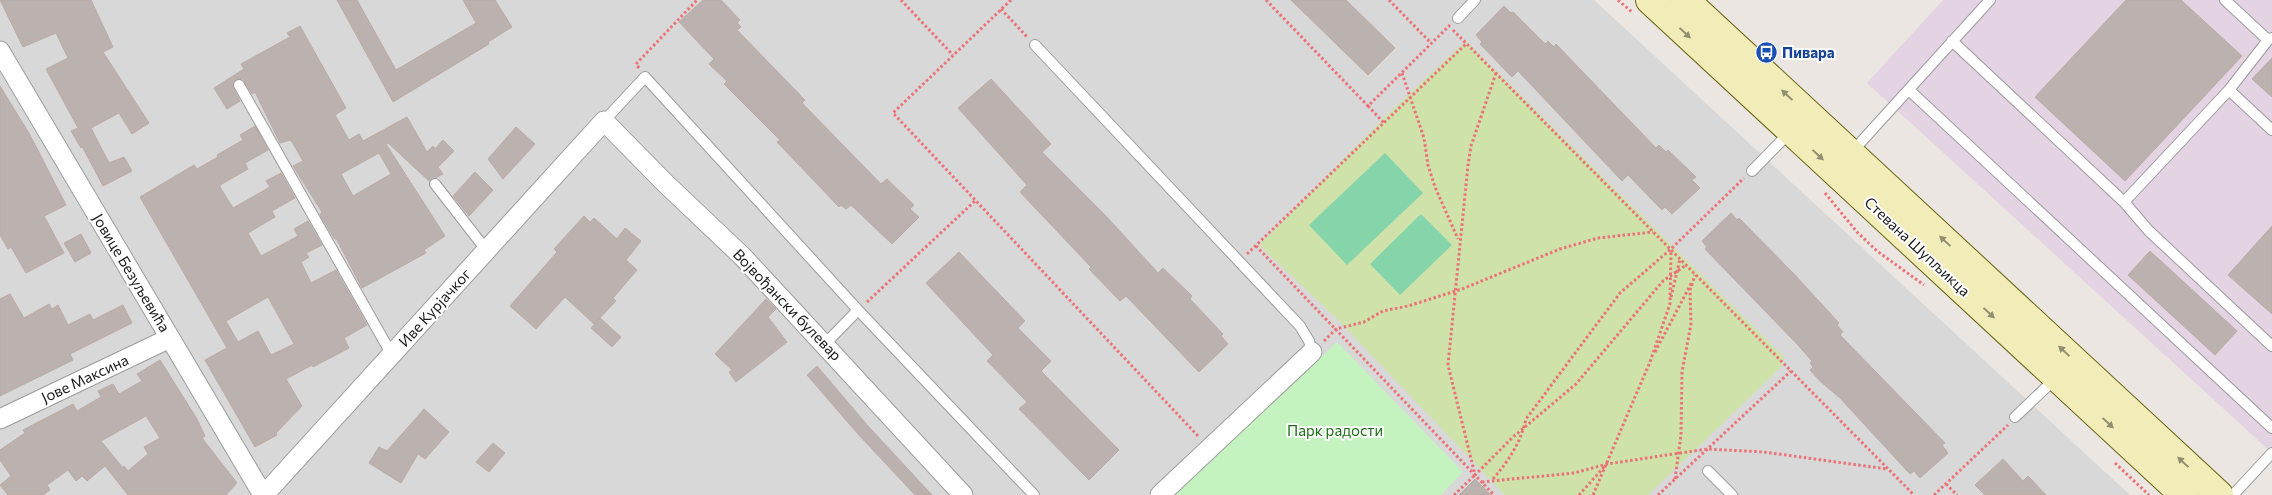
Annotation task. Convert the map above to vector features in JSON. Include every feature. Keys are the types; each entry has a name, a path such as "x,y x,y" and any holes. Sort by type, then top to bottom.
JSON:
{"main road":[{"name":"Стевана Шупљикца","path":"1650,0 1800,123 1850,153 2219,495"},
{"name":"Стевана Шупљикца","path":"1685,0 1800,123 2058,376 2184,495"}],"street":[{"name":"Јовице Безуљевића","path":"0,51 263,495"},
{"name":"Иве Курјачког","path":"263,495 604,121"},
{"name":"Војвођански булевар","path":"604,121 743,258 825,344 963,495"},
{"name":"Јове Максина","path":"0,419 170,338"},
{"path":"1160,495 1312,352"}],"lane":[{"path":"1458,18 1475,0"},
{"path":"1850,153 1990,0"},
{"path":"2124,202 2229,90 2270,39 2224,0"},
{"path":"1952,41 2124,202 2149,231 2272,346"},
{"path":"1035,45 1300,326 1309,340 1312,352"},
{"path":"604,121 645,77 858,310 1034,495"},
{"path":"240,84 392,355"},
{"path":"1909,90 2272,428"},
{"path":"2229,90 2272,130"},
{"path":"1752,171 1800,123"},
{"path":"435,184 487,251"},
{"path":"825,344 858,310"},
{"path":"2016,417 2058,376"},
{"path":"2233,495 2272,454"},
{"path":"1708,470 1732,495"}],"path":[{"path":"645,77 636,64 697,0"},
{"path":"901,0 953,55"},
{"path":"1011,0 893,113 1210,448"},
{"path":"1266,0 1384,123"},
{"path":"1389,0 1431,43"},
{"path":"1001,9 1035,45"},
{"path":"1368,106 1458,18"},
{"path":"1449,26 1914,495"},
{"path":"1239,262 1467,43"},
{"path":"1402,73 1424,138 1428,166 1435,187 1459,240"},
{"path":"1475,475 1448,365 1459,240 1472,146 1496,73"},
{"path":"1493,480 1512,456 1526,419 1614,300 1671,249 1752,171"},
{"path":"858,310 976,200"},
{"path":"1312,352 1336,330 1364,322 1383,311 1408,306 1456,291 1560,249 1598,238 1654,232"},
{"path":"1256,246 1494,495"},
{"path":"1670,304 1671,249"},
{"path":"1594,495 1650,362 1670,304 1680,259"},
{"path":"1454,495 1524,428 1576,384 1663,281 1686,265"},
{"path":"1650,362 1695,274"},
{"path":"1675,479 1679,452 1682,372 1691,324 1690,290 1695,274"},
{"path":"1658,495 1791,371"},
{"path":"1934,495 2016,417"},
{"path":"1482,482 1574,473 1607,464 1708,449 1764,452 1888,469"},
{"path":"1578,495 1607,464"},
{"path":"1946,484 1957,495"}],"shaded area":[{"path":"0,0 1594,0 2130,495 0,495"},
{"path":"1943,0 2272,0 2272,453 1867,83"}],"green space":[{"path":"1466,41 1784,357 1782,366 1648,495 1505,495 1337,319 1260,246 1390,112"},
{"path":"1385,153 1423,193 1347,265 1309,225"},
{"path":"1421,214 1452,245 1400,295 1370,264"},
{"name":"Парк радости","path":"1337,342 1463,472 1441,495 1174,495"}],"building":[{"path":"0,0 91,0 113,47 103,52 149,123 132,134 119,113 91,128 109,163 124,157 132,171 103,186 82,146 81,148 71,131 78,128 46,69 68,58 56,33 23,47"},
{"path":"337,0 357,0 396,70 476,23 463,0 495,0 512,27 488,42 489,44 393,102"},
{"path":"703,0 721,0 740,20 737,23 741,27 737,30 805,100 802,103 881,184 887,179 914,205 910,209 919,217 892,244 851,205 846,209 841,205 839,207 777,142 780,140 724,84 727,81 709,64 714,59 679,22"},
{"path":"1291,0 1346,0 1395,48 1368,75"},
{"path":"2126,0 2181,0 2242,56 2125,181 2035,97"},
{"path":"1504,6 1511,13 1513,12 1545,44 1548,41 1554,47 1556,44 1656,148 1659,145 1666,152 1668,150 1696,177 1692,180 1700,188 1672,214 1665,207 1662,210 1628,175 1622,181 1518,71 1512,77 1480,44 1482,42 1476,35"},
{"path":"300,26 346,108 335,115 349,140 359,134 363,141 407,117 427,152 433,146 435,149 443,140 454,151 438,167 443,174 429,181 388,143 386,144 445,236 424,250 426,253 362,288 337,240 320,215 322,212 293,166 303,161 291,140 280,143 255,92 252,94 243,79 236,79 233,82 233,88 240,101 227,109 214,88 244,69 241,64 290,37 287,33","holes":["379,153 391,174 353,196 341,174"]},
{"path":"2272,58 2272,97 2252,79"},
{"path":"991,79 1051,144 1042,152 1106,216 1158,273 1163,268 1192,296 1190,299 1223,334 1221,336 1228,344 1199,372 1126,296 1120,301 1089,269 1091,267 1020,192 1027,185 958,108"},
{"path":"0,86 30,135 66,205 44,216 64,253 26,273 11,247 8,249 0,235"},
{"path":"255,126 268,150 245,163 248,169 220,185 233,208 270,187 266,181 281,173 295,198 272,211 275,217 248,233 261,256 298,236 294,229 308,221 322,245 306,253 309,257 301,262 311,283 336,270 367,325 344,338 349,348 286,379 302,406 276,433 277,435 255,447 205,360 227,348 140,197 194,165 197,169 218,157 217,155 243,140 240,135","holes":["268,297 294,344 271,355 258,331 238,342 226,321"]},
{"path":"516,127 535,144 503,179 488,159"},
{"path":"475,172 493,190 469,216 453,196"},
{"path":"1731,213 1737,220 1739,218 1794,274 1839,323 1837,325 1843,332 1840,335 1945,443 1942,445 1948,453 1920,478 1914,471 1910,474 1840,398 1820,381 1810,370 1813,367 1810,363 1812,361 1705,249 1707,247 1702,241"},
{"path":"584,216 590,222 594,218 617,239 625,228 641,241 626,260 637,270 613,298 616,301 594,324 565,297 536,329 510,306 557,252 554,249"},
{"path":"2272,226 2272,314 2228,275"},
{"path":"81,234 91,253 75,262 64,243"},
{"path":"2150,251 2237,331 2215,355 2128,275"},
{"path":"959,252 1025,321 1018,328 1051,361 1041,371 1119,450 1089,480 1019,409 1027,402 987,361 993,355 926,283"},
{"path":"10,294 24,318 49,304 52,309 58,305 68,325 90,314 93,320 123,305 132,323 70,354 73,360 0,396 0,299"},
{"path":"766,299 776,309 768,317 787,342 736,382 729,372 732,370 715,354"},
{"path":"600,318 621,337 612,347 591,328"},
{"path":"160,360 197,419 205,436 202,438 237,483 226,495 128,495 105,466 87,481 82,476 76,481 68,470 47,485 50,490 43,495 8,495 0,485 11,476 0,460 0,450 25,433 23,430 73,404 77,411 101,397 98,391 113,384 119,394 142,381 137,374","holes":["146,416 160,438 144,447 148,454 128,471 124,466 123,468 101,441"]},
{"path":"817,366 868,426 932,495 915,495 858,434 807,375"},
{"path":"424,409 449,432 425,459 418,454 401,483 369,463 379,447 387,451"},
{"path":"493,443 505,453 489,472 476,462"},
{"path":"2003,459 2023,481 2028,476 2046,495 1985,495 1975,485"},
{"path":"1475,479 1491,495 1459,495"}],"place":[{"name":"Пивара","path":"1766,53"}]}
